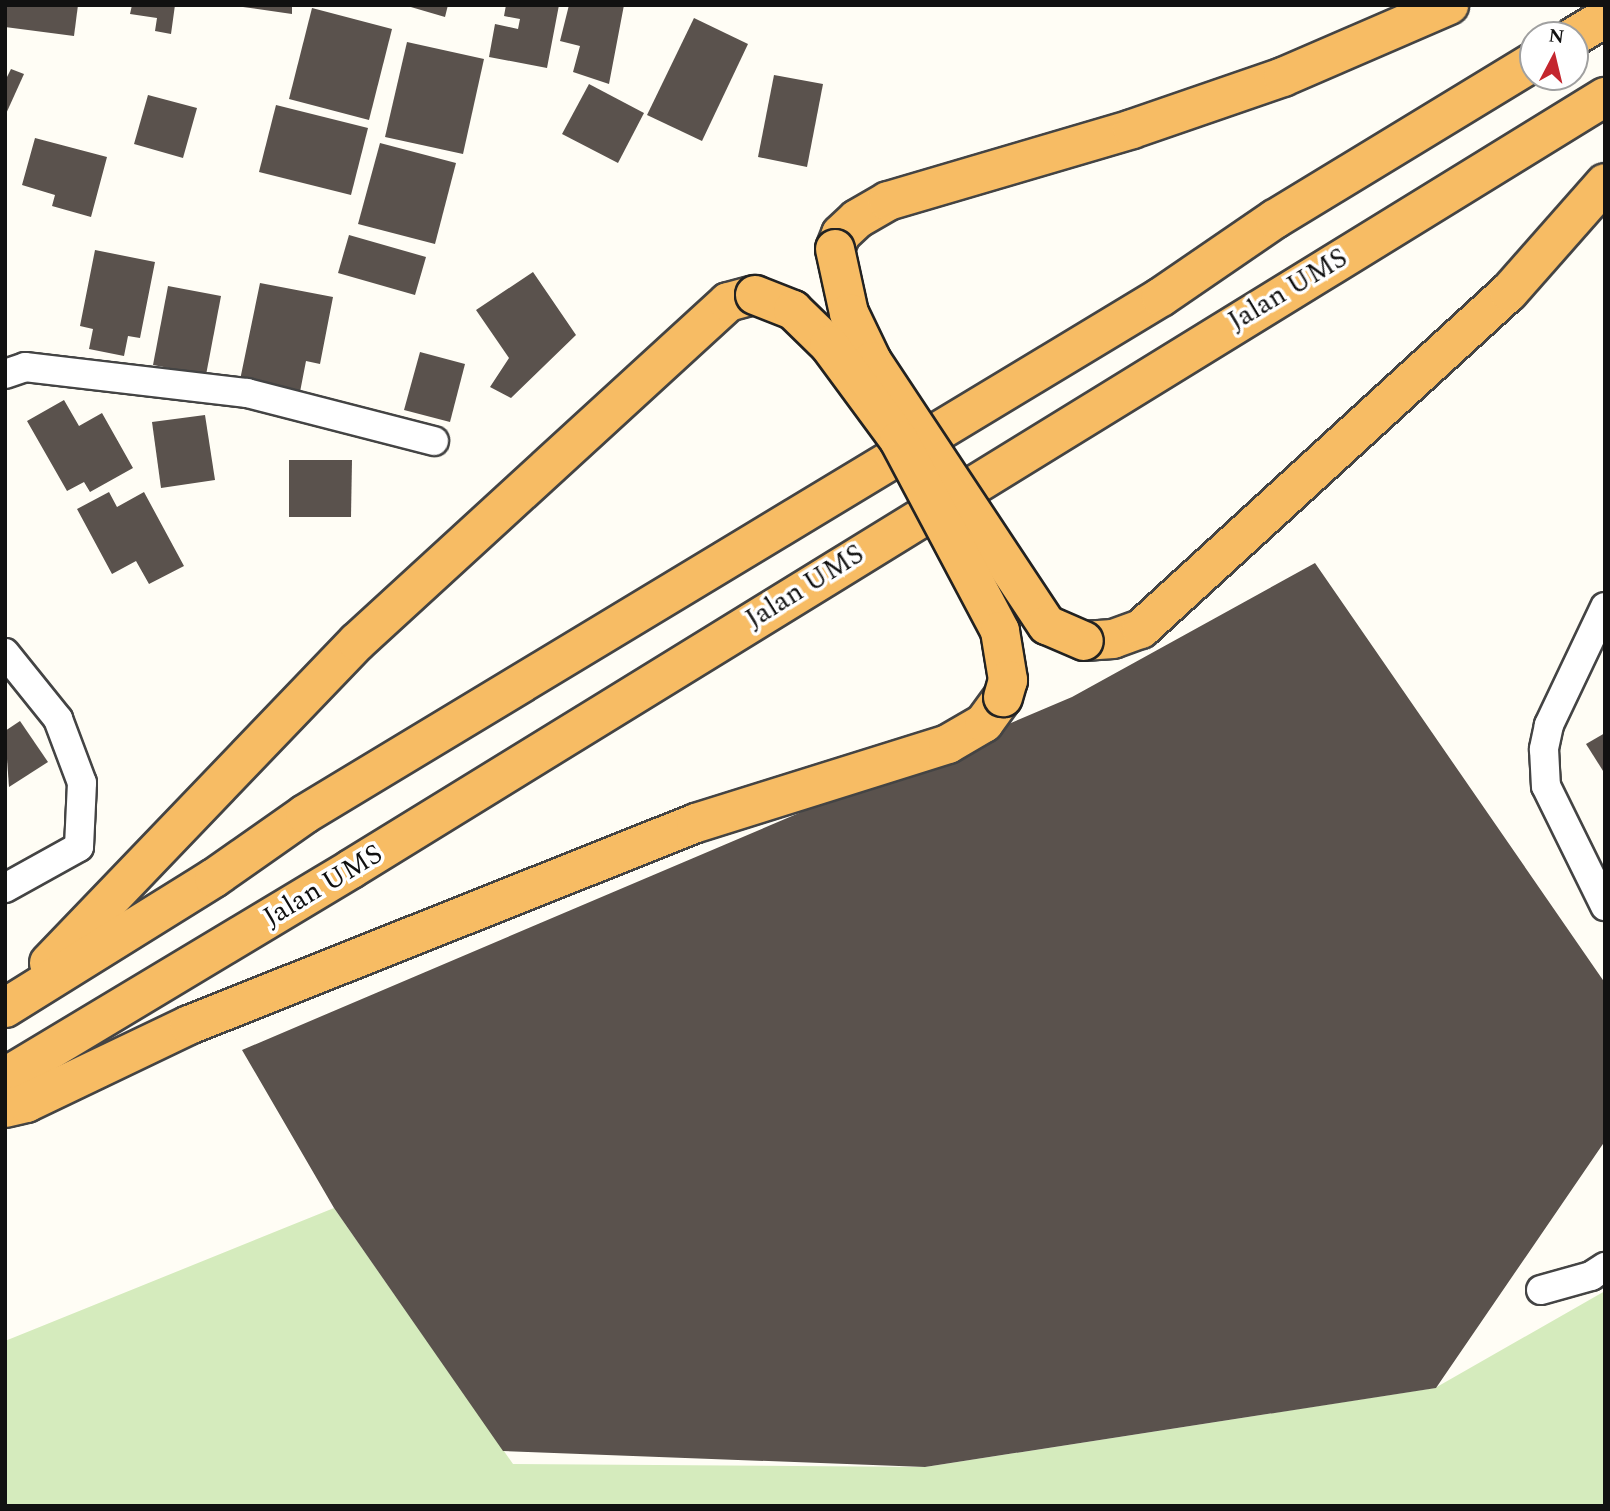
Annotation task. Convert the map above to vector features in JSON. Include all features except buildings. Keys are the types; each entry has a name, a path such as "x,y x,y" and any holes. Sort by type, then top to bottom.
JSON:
{"highway":[{"path":"1449,5 1283,77 1132,128 888,201 857,219 841,234 835,249 849,313 872,361 1047,625 1084,641 1113,639 1141,629 1509,292 1605,183"},
{"path":"1589,28 1605,18"},
{"path":"6,1007 214,878 305,814 1161,296 1275,219 1519,71"},
{"name":"Jalan UMS","path":"5,1077 1605,97"},
{"path":"5,1108 26,1103 189,1025 696,824 948,744 984,723 1003,697 1008,680 1000,631 900,440 829,345 793,310 755,295 728,302 357,642 6,1007"}],"street":[{"path":"5,374 25,366 247,393 434,442"},
{"path":"1605,607 1549,725 1544,749 1546,786 1605,906"},
{"path":"5,653 58,719 82,783 79,847 5,888"},
{"path":"1541,1290 1591,1276 1605,1266"}],"green space":[{"path":"334,1208 513,1464 925,1467 1435,1388 1605,1291 1605,1506 5,1506 5,1341"}]}
